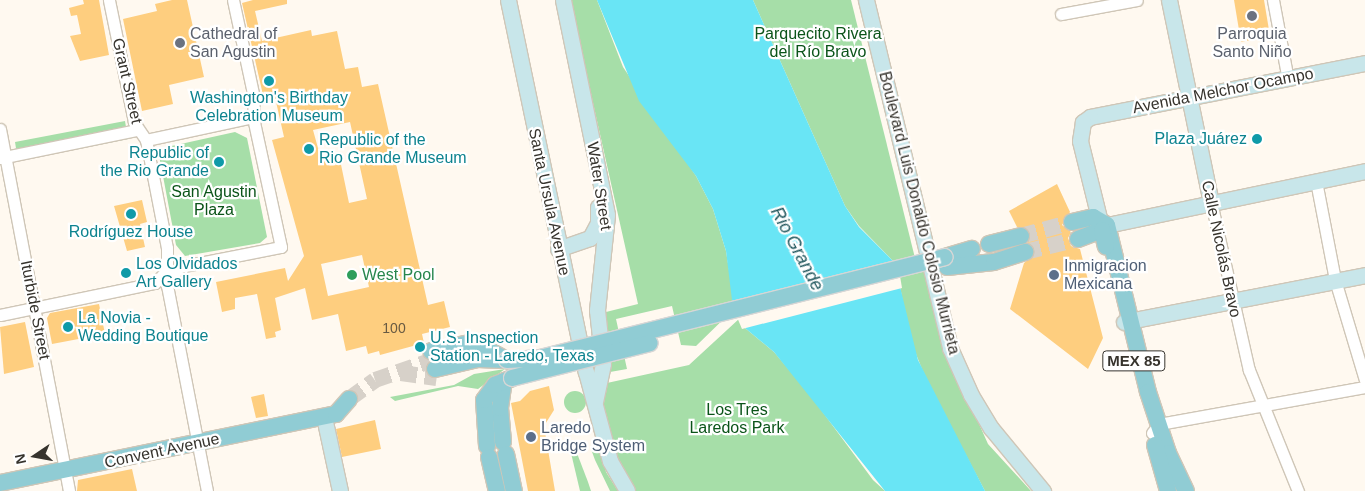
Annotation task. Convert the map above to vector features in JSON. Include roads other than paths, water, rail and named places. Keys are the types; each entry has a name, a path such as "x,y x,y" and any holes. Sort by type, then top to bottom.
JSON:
{"main road":[{"name":"Santa Ursula Avenue","path":"508,0 558,249 586,372 610,461 627,491"},
{"name":"Water Street","path":"554,0 598,210 598,223 590,238 558,249"},
{"name":"Water Street","path":"562,0 607,215 597,310 603,364 594,403"},
{"name":"Boulevard Luis Donaldo Colosio Murrieta","path":"866,0 950,348 971,395 991,428 1043,491"},
{"name":"Calle Nicolás Bravo","path":"1169,0 1212,202"},
{"name":"Avenida Melchor Ocampo","path":"1103,225 1080,141 1082,122 1090,116 1288,80 1365,63"},
{"path":"1078,239 1103,225 1365,171"},
{"path":"1072,222 1103,225"},
{"name":"MEX 85","path":"1103,225 1155,429 1168,491"},
{"path":"989,244 1021,236"},
{"path":"497,491 488,451 484,400 487,392 508,379 946,262 972,249"},
{"path":"434,365 476,351 507,360 540,358 946,262 994,262 1025,252"},
{"path":"1128,322 1365,275"},
{"path":"586,372 601,379"},
{"path":"508,379 500,408 504,448 514,491"},
{"path":"340,491 330,415 349,399"},
{"name":"Convent Avenue","path":"0,483 330,415"},
{"name":"MEX 85","path":"1155,429 1186,491"}],"street":[{"name":"Grant Street","path":"110,0 137,130 146,140 167,248 167,270 164,282 207,491"},
{"path":"0,315 164,282 179,267 281,247 252,117 254,98 233,0"},
{"path":"1061,14 1137,0"},
{"path":"1273,0 1288,80"},
{"path":"146,140 252,117"},
{"name":"Iturbide Street","path":"0,129 3,158 34,308 68,491"},
{"path":"3,158 137,130"},
{"path":"1316,181 1335,280 1365,380"},
{"name":"Calle Nicolás Bravo","path":"1212,202 1231,301 1261,404 1298,491"},
{"name":"Grant Street","path":"167,248 179,267"},
{"path":"1155,429 1261,404 1365,387"}],"water":[{"name":"Rio Grande","path":"597,0 753,0 845,206 859,227 894,262 918,360 985,491 885,491 774,352 745,328 732,300 726,251 713,209 696,176 639,101"}],"tunnel":[{"path":"1021,236 1072,222"},
{"path":"1025,252 1078,239"},
{"path":"349,399 375,380 433,360"},
{"path":"401,373 437,378"}],"place":[{"name":"Parroquia Santo Niño","path":"1252,16"},
{"name":"Cathedral of San Agustin","path":"180,43"},
{"name":"Washington's Birthday Celebration Museum","path":"269,81"},
{"name":"Plaza Juárez","path":"1257,139"},
{"name":"Republic of the Rio Grande Museum","path":"309,149"},
{"name":"Republic of the Rio Grande","path":"219,162"},
{"name":"Rodríguez House","path":"131,214"},
{"name":"Los Olvidados Art Gallery","path":"126,273"},
{"name":"West Pool","path":"352,275"},
{"name":"Inmigracion Mexicana","path":"1054,275"},
{"name":"La Novia - Wedding Boutique","path":"68,327"},
{"name":"U.S. Inspection Station - Laredo, Texas","path":"420,347"},
{"name":"Laredo Bridge System","path":"531,437"}],"park label":[{"name":"Parquecito Rivera del Río Bravo","path":"818,43"},
{"name":"San Agustin Plaza","path":"214,201"},
{"name":"Los Tres Laredos Park","path":"737,419"}]}
